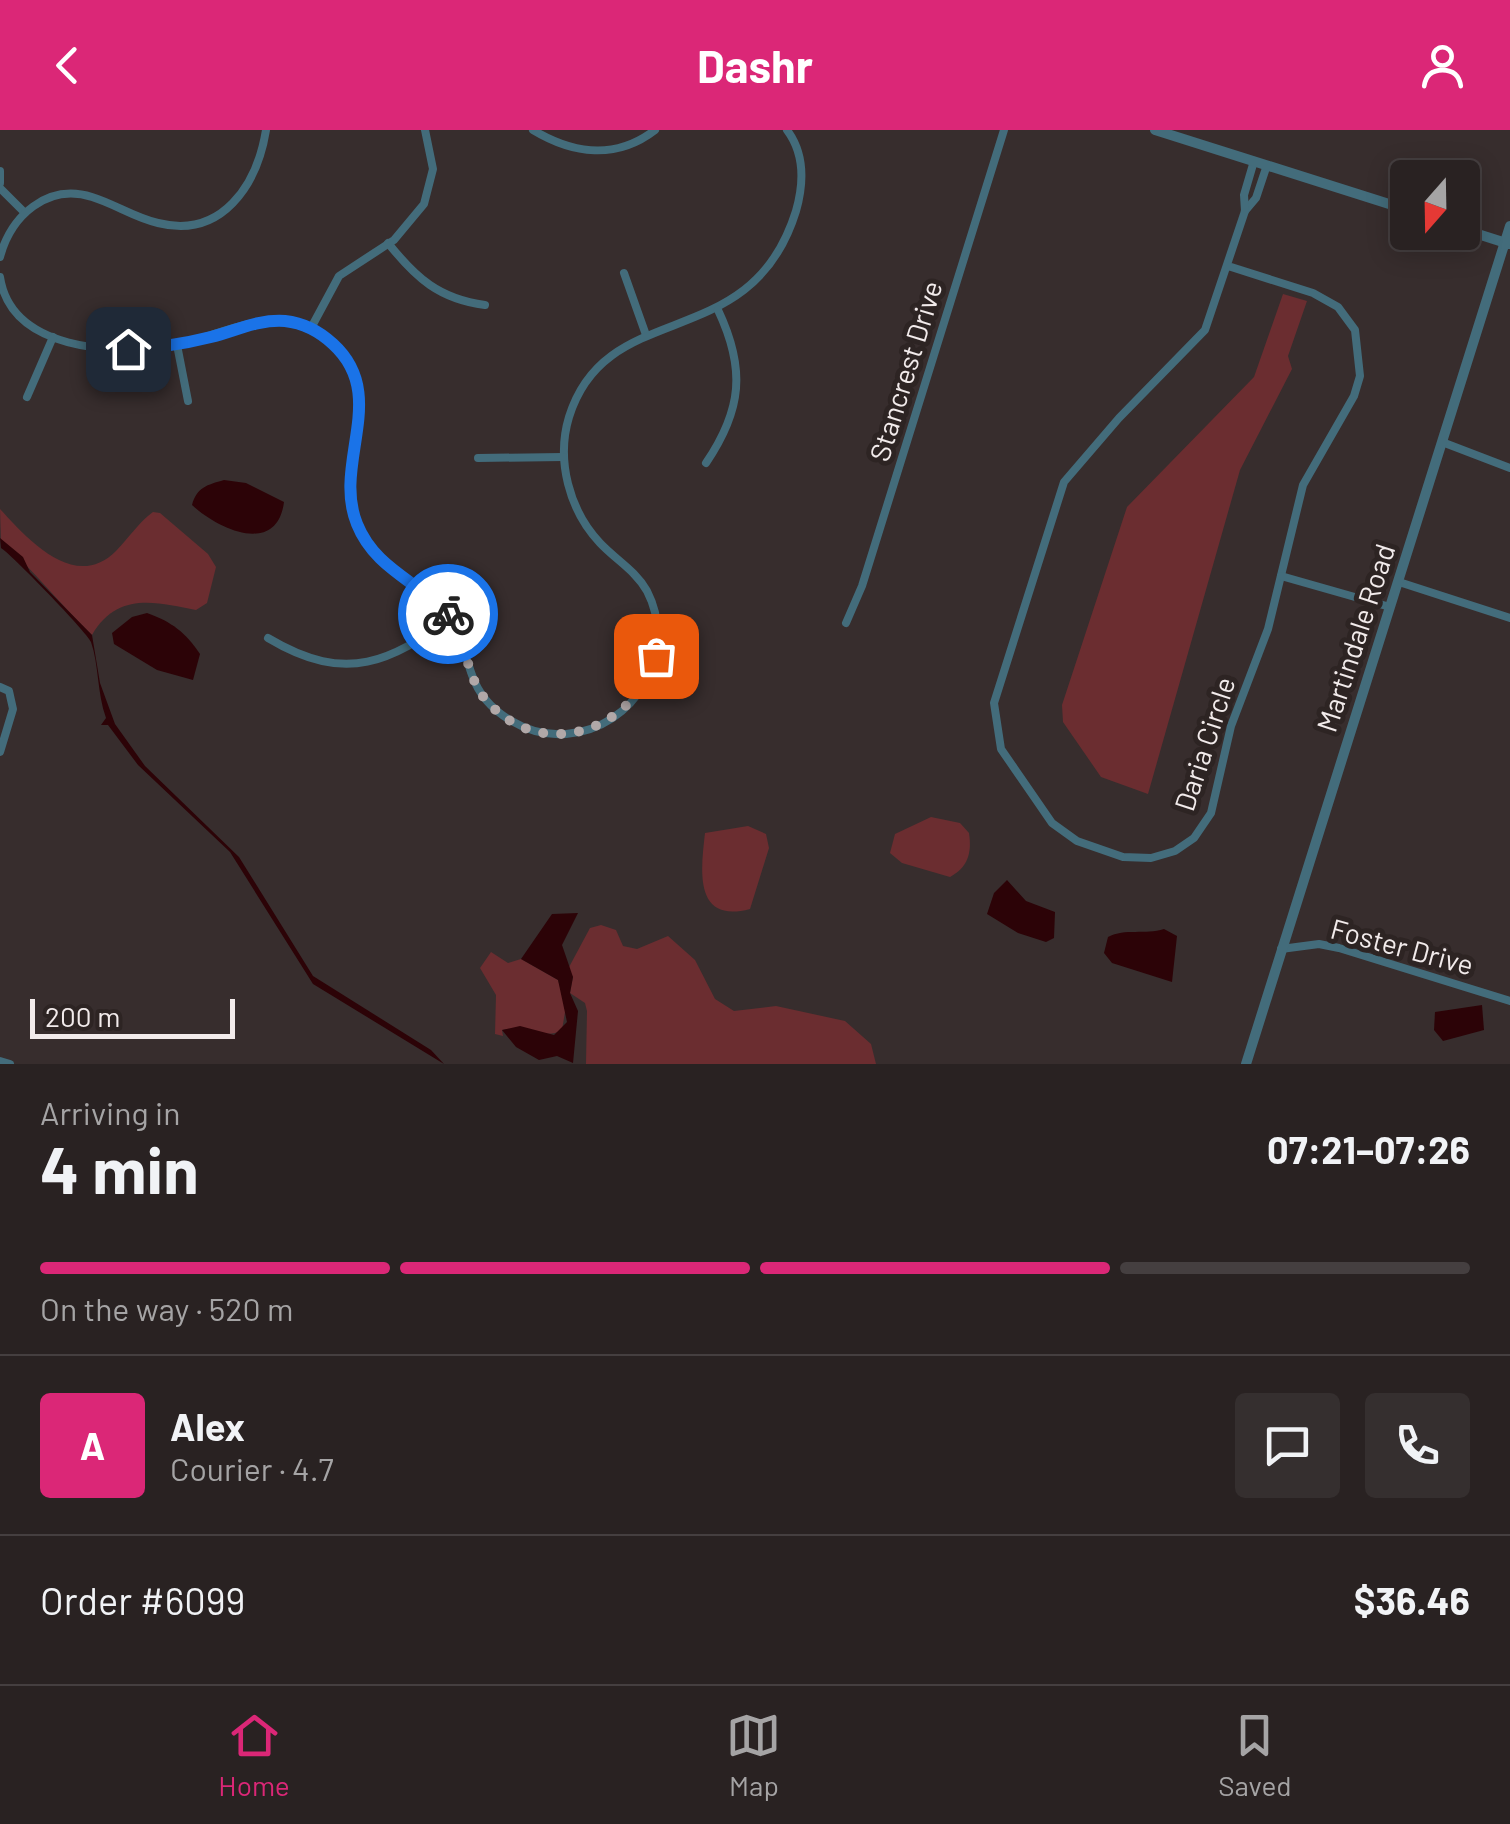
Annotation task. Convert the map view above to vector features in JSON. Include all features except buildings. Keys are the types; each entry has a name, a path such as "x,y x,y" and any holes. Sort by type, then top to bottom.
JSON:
{"street":[{"path":"0,257 8,233 24,212 46,199 74,194 167,225 208,220 230,207 251,183 261,160 266,130"},
{"path":"310,328 339,276 416,220 430,188 431,150 425,130"},
{"path":"533,130 567,148 592,151 632,144 655,130"},
{"name":"Stancrest Drive","path":"846,623 862,586 1004,130"},
{"path":"1155,130 1390,204"},
{"path":"0,277 18,315 53,337 112,349 177,345 260,322 290,322 310,328 341,352 358,383 361,415 348,479 361,533 384,564 429,595 451,618 476,687 501,714 527,728 554,734 593,729 624,711 640,692 658,644 652,602 639,578 588,528 573,501 563,457 570,415 582,389 612,355 646,336 718,310 758,280 788,233 802,178 791,131"},
{"name":"Daria Circle","path":"1228,266 1314,293 1338,307 1355,330 1360,357 1354,396 1303,485 1266,636 1231,726 1214,805 1202,828 1175,851 1141,859 1115,855 1061,832 1001,749 994,703 1068,474 1198,339 1211,317 1228,266 1245,211 1244,194 1254,161"},
{"name":"Daria Circle","path":"1245,211 1256,198 1267,165"},
{"path":"0,171 0,186 24,212"},
{"name":"Martindale Road","path":"1246,1064 1510,226"},
{"path":"1480,234 1507,243"},
{"path":"388,243 414,274 440,294 485,306"},
{"path":"624,273 646,336"},
{"path":"706,463 729,427 736,405 734,347 718,310"},
{"path":"27,397 53,337"},
{"path":"177,345 188,401"},
{"path":"1442,442 1510,468"},
{"path":"478,458 563,457"},
{"path":"1281,576 1390,607"},
{"path":"1399,582 1510,618"},
{"path":"268,638 299,656 333,666 368,662 411,645 489,595"},
{"path":"0,687 8,691 14,704 0,752"},
{"name":"Foster Drive","path":"1281,949 1319,944 1339,948 1510,1001"},
{"path":"0,1061 10,1064"}],"shaded area":[{"path":"1283,294 1307,301 1288,356 1292,369 1240,470 1148,794 1101,777 1063,722 1062,705 1127,507 1254,377"},
{"path":"224,480 246,483 284,502 279,519 270,529 245,533 217,523 192,505 203,488"},
{"path":"0,509 37,546 68,564 84,566 100,562 116,551 147,517 153,512 160,513 208,554 216,567 207,603 196,610 153,603 126,606 113,611 92,635 1,542"},
{"path":"0,538 23,557 30,572 92,635 100,683 115,724 145,766 239,857 313,976 431,1050 444,1064 313,984 230,852 138,765 108,725 101,725 106,718 91,642 1,548"},
{"path":"147,613 177,629 200,654 193,680 157,670 114,644 112,633 132,617"},
{"path":"931,817 960,823 969,833 967,859 950,877 902,863 890,853 895,834"},
{"path":"748,826 766,834 769,848 750,909 718,909 710,901 702,877 705,833"},
{"path":"1007,880 1026,901 1055,912 1054,938 1046,942 1018,933 987,914 994,893"},
{"path":"578,913 562,945 573,977 570,993 578,1011 573,1063 557,1056 539,1060 516,1047 502,1030 520,1026 554,1035 567,1022 558,980 521,959 552,914"},
{"path":"601,925 616,930 623,946 637,949 668,936 695,960 715,999 734,1011 776,1006 845,1021 871,1044 876,1064 586,1064 587,1011 585,1003 570,993 573,977 568,969 590,928"},
{"path":"1164,929 1177,936 1172,982 1112,963 1104,953 1108,937 1115,934"},
{"path":"491,952 508,963 521,959 558,980 566,1006 562,1030 548,1034 511,1029 502,1030 503,1036 495,1034 496,995 480,968"},
{"path":"1482,1005 1484,1030 1443,1041 1434,1030 1435,1012"}],"way so far":[{"path":"448,614 464,644 476,687 501,714 541,732 578,733 615,718 640,692 656,656"}],"route":[{"path":"128,349 166,347 250,324 280,321 303,325 332,342 358,383 361,402 348,479 357,524 377,558 429,595 448,614"}]}
